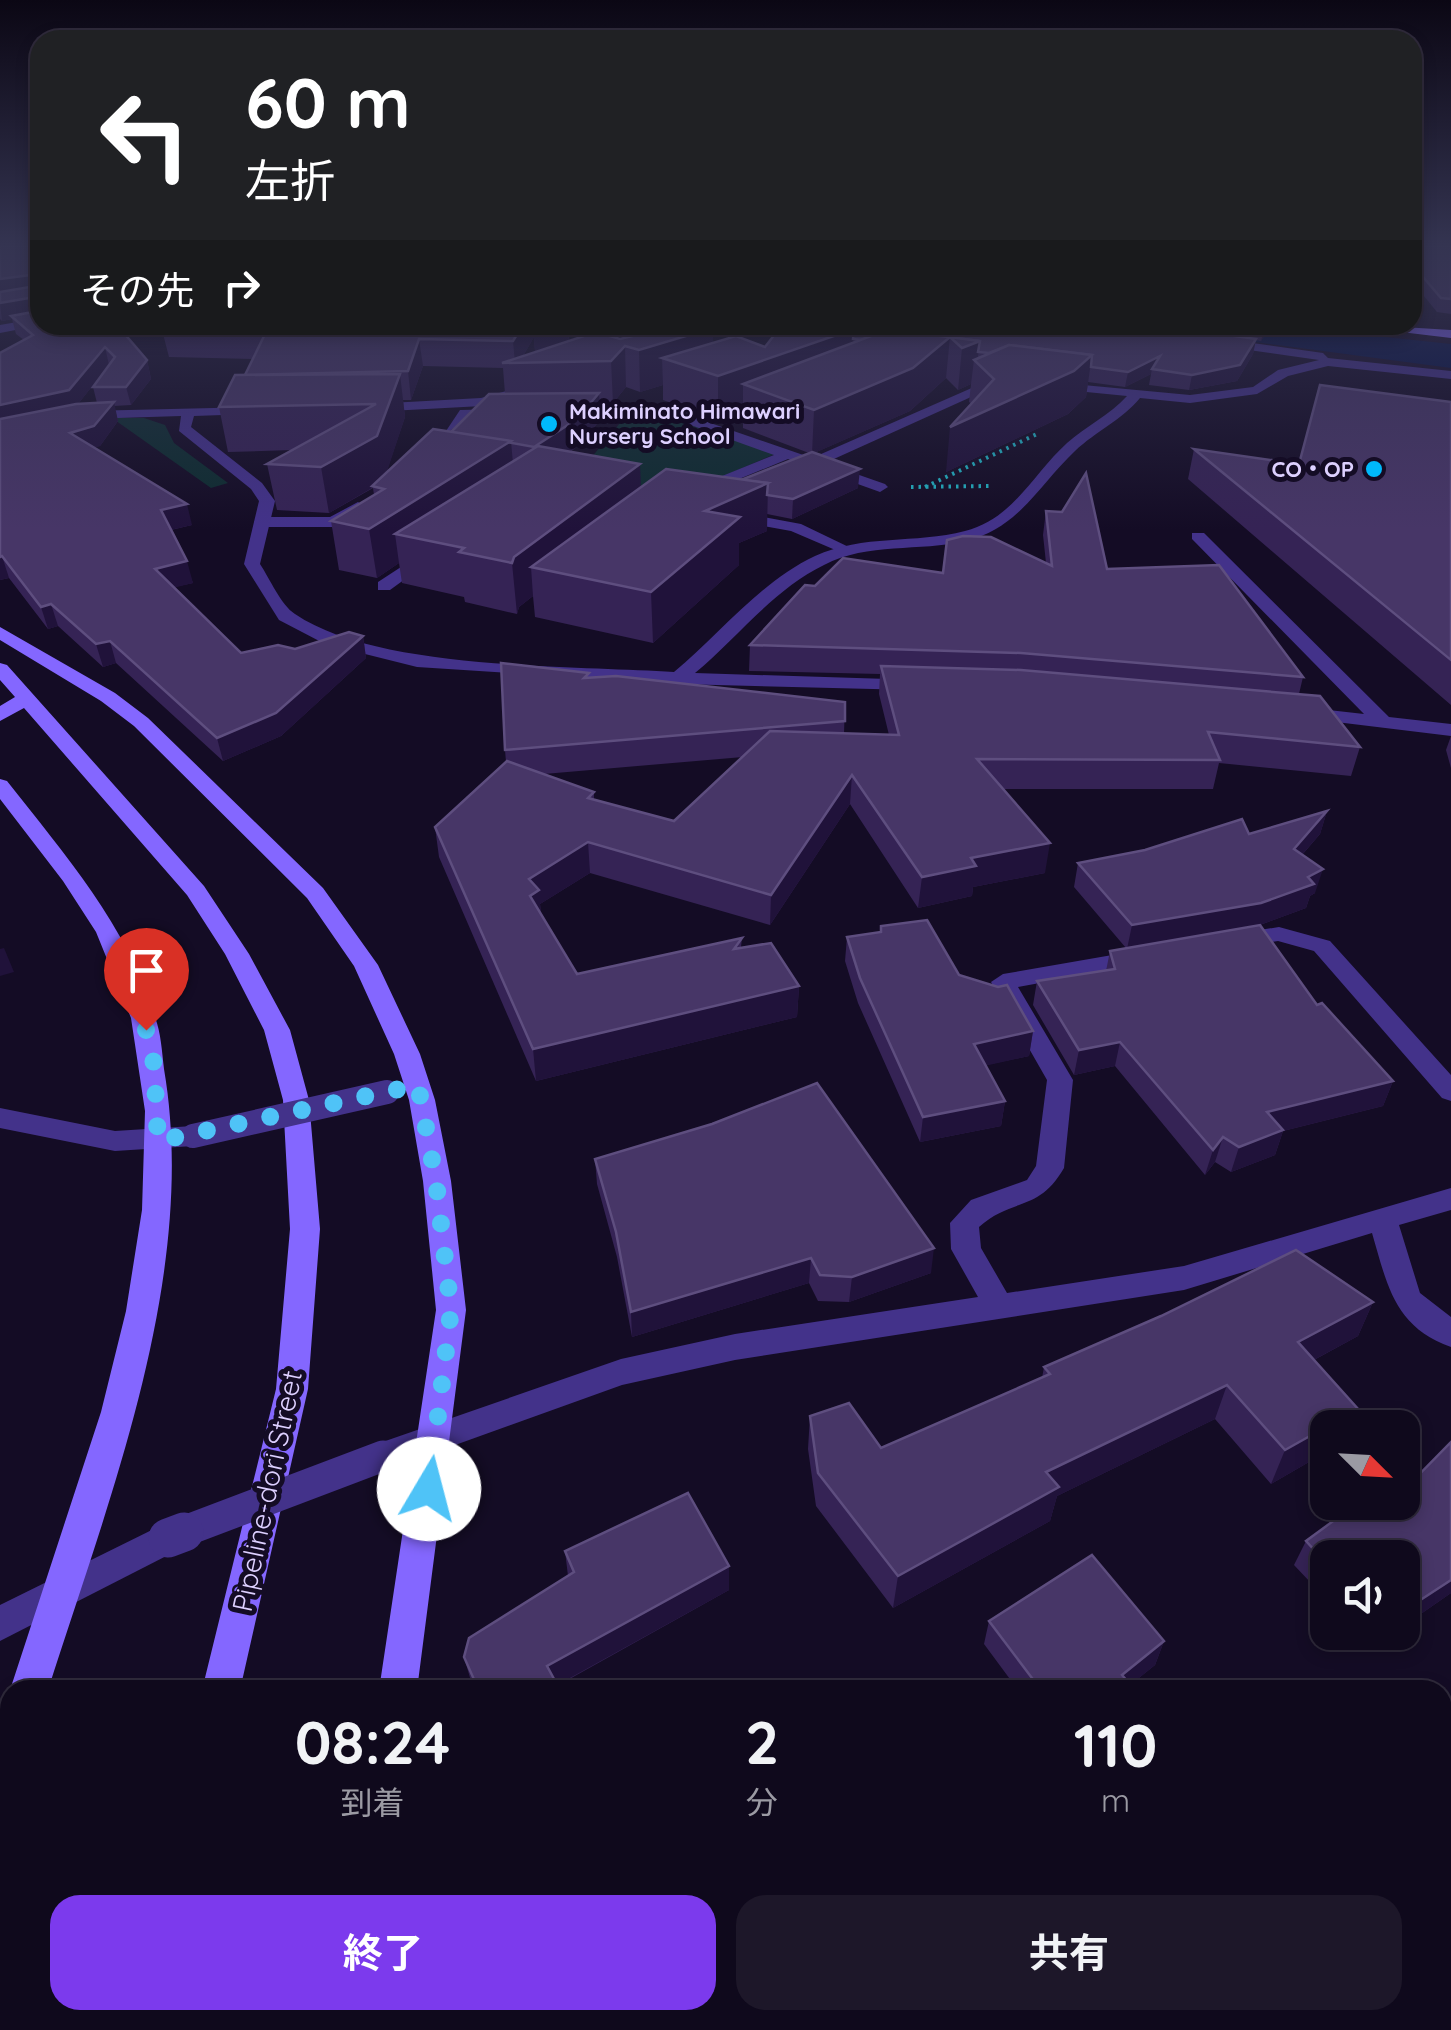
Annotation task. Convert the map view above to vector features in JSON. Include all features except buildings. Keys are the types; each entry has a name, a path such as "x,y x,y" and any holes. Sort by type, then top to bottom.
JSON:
{"main road":[{"path":"0,632 141,722 316,892 366,965 408,1054 418,1085 436,1181 451,1310 399,1680"},
{"name":"Pipeline-dori Street","path":"0,669 196,891 237,954 278,1030 296,1100 304,1229 292,1390 224,1680"},
{"path":"0,715 26,698"},
{"path":"0,785 116,948 137,996 154,1064 158,1141 152,1246 132,1352 32,1680"}],"street":[{"path":"1216,342 1451,375"},
{"path":"1043,384 1190,400 1257,390 1298,367 1328,362 1362,363"},
{"path":"813,463 1000,381 969,374"},
{"path":"347,408 482,402 538,385"},
{"path":"600,411 654,394"},
{"path":"678,678 770,594 818,560 847,550 922,544 982,531 1008,516 1072,446 1117,416 1135,396"},
{"path":"80,416 93,397"},
{"path":"63,420 80,416 268,410"},
{"path":"542,412 661,410 880,487"},
{"path":"189,411 184,428 256,486 268,502 252,564 285,616 330,640 417,661 678,678 937,685"},
{"path":"449,468 432,464 465,413 522,412"},
{"path":"716,429 734,422"},
{"path":"682,497 788,454"},
{"path":"262,522 333,522 366,503"},
{"path":"720,514 795,528 847,550"},
{"path":"1198,536 1383,722"},
{"path":"384,586 446,545"},
{"path":"1284,711 1451,730"},
{"path":"1206,946 1279,934 1322,946 1451,1092"},
{"path":"999,1308 966,1248 964,1223 981,1208 1036,1187 1050,1168 1060,1080 1003,982 1169,953"},
{"path":"0,1118 115,1141 158,1141 418,1085"},
{"path":"0,1624 168,1538 436,1436 621,1372 734,1347 1184,1278 1451,1199"},
{"path":"1383,1220 1408,1300 1451,1334"}],"path":[{"path":"926,487 1047,429"},
{"path":"880,487 1036,486"}],"green space":[{"path":"625,417 667,417 775,454 672,498 576,476"},
{"path":"112,418 144,418 165,425 174,443 228,483 211,488"}],"shaded area":[{"path":"1245,341 1451,344 1451,368"}],"place":[{"name":"Makiminato Himawari Nursery School","path":"549,424"},
{"name":"CO・OP","path":"1374,469"}],"route":[{"path":"146,1030 154,1064 158,1141 418,1085 436,1181 451,1310 429,1489"}]}
